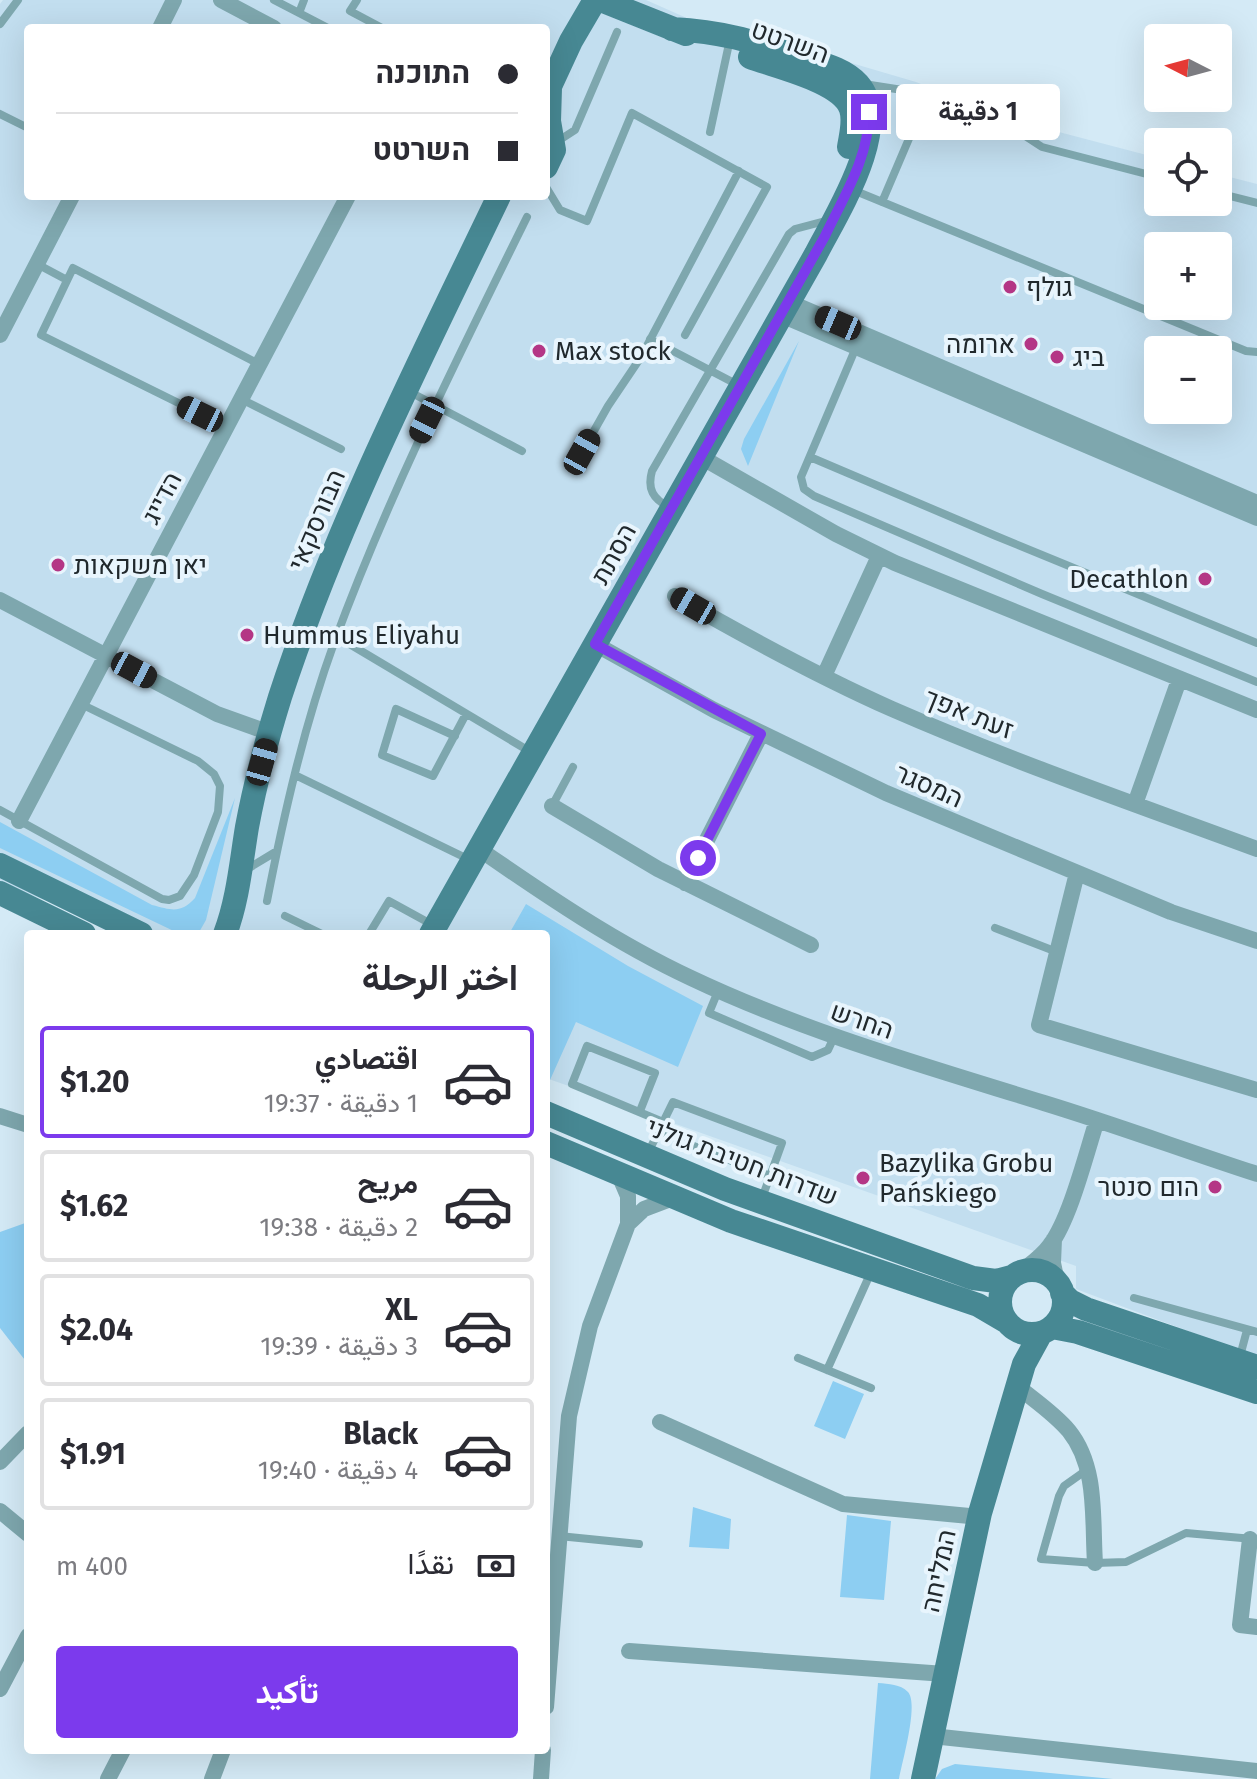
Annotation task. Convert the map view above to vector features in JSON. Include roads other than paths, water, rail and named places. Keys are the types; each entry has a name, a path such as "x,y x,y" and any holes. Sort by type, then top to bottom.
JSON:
{"street":[{"path":"162,24 174,0"},
{"path":"221,0 266,24"},
{"path":"550,88 571,41 595,0"},
{"name":"השרטט","path":"601,0 672,29 841,71 857,83 867,101 869,125 855,179 841,203"},
{"name":"השרטט","path":"729,42 824,84 844,97 852,112 853,122 841,203"},
{"path":"0,335 70,200"},
{"name":"הדייג","path":"19,821 346,200"},
{"name":"הבורסקאי","path":"226,930 270,733 303,630 359,490 497,200"},
{"name":"הסתת","path":"434,930 785,309 841,203"},
{"path":"785,309 1257,503"},
{"path":"860,340 1257,518"},
{"path":"701,457 879,556 1257,710"},
{"path":"824,676 879,556"},
{"name":"זעת אפך","path":"675,596 824,676 933,726 1257,849"},
{"path":"0,600 230,720 270,733"},
{"name":"המסגר","path":"595,644 761,734 899,799 1188,919 1257,941"},
{"path":"1135,804 1179,680"},
{"path":"685,883 761,734"},
{"path":"552,806 685,883 811,945"},
{"name":"החרש","path":"476,855 622,942 718,990 834,1037 1257,1174"},
{"path":"0,865 133,930"},
{"path":"1077,873 1039,1025 1257,1090"},
{"name":"הבורסקאי","path":"238,879 239,930"},
{"path":"0,893 76,930"},
{"name":"שדרות חטיבת גולני","path":"550,1115 761,1202 973,1278 996,1281 1017,1274"},
{"path":"0,1116 24,1124"},
{"path":"1009,1325 1001,1312 1003,1286 1044,1253 1054,1239 1097,1120"},
{"path":"550,1145 673,1198 978,1305 1028,1334 1046,1330 1078,1332 1257,1392"},
{"path":"550,1654 565,1451 575,1384 599,1299 628,1224 628,1196 619,1175"},
{"path":"628,1224 644,1209 673,1198"},
{"path":"1046,1330 1062,1312 1053,1263 1054,1239"},
{"path":"1017,1274 1041,1271 1070,1301 1086,1309 1247,1364"},
{"name":"המליחה","path":"1009,1325 1020,1354 1018,1382"},
{"name":"המליחה","path":"923,1779 980,1517 1018,1382 1030,1350 1046,1330"},
{"path":"1018,1382 1067,1429 1082,1449 1089,1468 1095,1563"},
{"path":"660,1422 843,1504 980,1517"},
{"path":"0,1462 24,1437"},
{"path":"0,1511 24,1531"},
{"path":"1254,1539 1240,1625 1257,1627"},
{"path":"0,1689 24,1644"},
{"path":"629,1651 945,1674"},
{"path":"932,1736 1187,1771 1257,1771"},
{"path":"108,1779 121,1754"},
{"path":"212,1779 221,1754"},
{"path":"541,1779 543,1754"}],"lane":[{"path":"0,24 18,0"},
{"path":"274,0 320,24"},
{"path":"299,13 304,0"},
{"path":"357,0 350,11 374,24"},
{"path":"550,142 575,130 617,32"},
{"path":"710,132 729,42"},
{"path":"857,83 928,94 1007,124 1042,147 1144,173"},
{"path":"882,202 928,94"},
{"path":"550,194 560,210 587,221 632,113 767,187 685,335"},
{"path":"0,114 24,126"},
{"path":"582,452 650,339 739,171"},
{"path":"1232,197 1257,203"},
{"path":"672,509 657,501 650,490 650,480 710,371 789,234 841,203 882,202 1246,351 1257,352"},
{"path":"267,901 295,775 335,640 379,525 527,217"},
{"path":"37,264 67,280"},
{"path":"227,427 41,335 73,268 260,364"},
{"path":"650,339 740,387"},
{"path":"860,340 810,457 801,482 804,489 1042,594 1257,682"},
{"path":"405,390 522,451"},
{"path":"241,399 341,449"},
{"path":"810,457 1257,643"},
{"path":"303,630 335,640 533,754"},
{"path":"0,810 162,899 180,896 194,875 221,802 220,786 214,774 198,761 81,704"},
{"path":"455,736 396,709 382,755 433,776 455,736 466,714"},
{"path":"552,806 573,767"},
{"path":"295,775 476,855"},
{"path":"238,879 277,851"},
{"path":"371,930 389,901 434,930"},
{"path":"285,916 314,930"},
{"path":"995,928 1057,952"},
{"path":"718,990 709,1013 812,1057 828,1050 834,1037"},
{"path":"640,1111 655,1073 587,1046 572,1084 663,1122"},
{"path":"646,1156 673,1102 782,1143 761,1202"},
{"path":"658,1132 770,1176"},
{"path":"827,1370 872,1270"},
{"path":"1134,1298 1257,1332"},
{"path":"1247,1330 1247,1364"},
{"path":"798,1358 871,1388"},
{"path":"1089,1468 1064,1486 1041,1559 1126,1562 1172,1537 1186,1533 1254,1539"},
{"path":"559,1536 639,1544"}],"place":[{"name":"גולף","path":"1010,287"},
{"name":"ארומה","path":"1031,344"},
{"name":"Max stock","path":"539,351"},
{"name":"ביג","path":"1057,357"},
{"name":"יאן משקאות","path":"58,565"},
{"name":"Decathlon","path":"1205,579"},
{"name":"Hummus Eliyahu","path":"247,635"},
{"name":"Bazylika Grobu Pańskiego","path":"863,1178"},
{"name":"הום סנטר","path":"1215,1187"}]}
